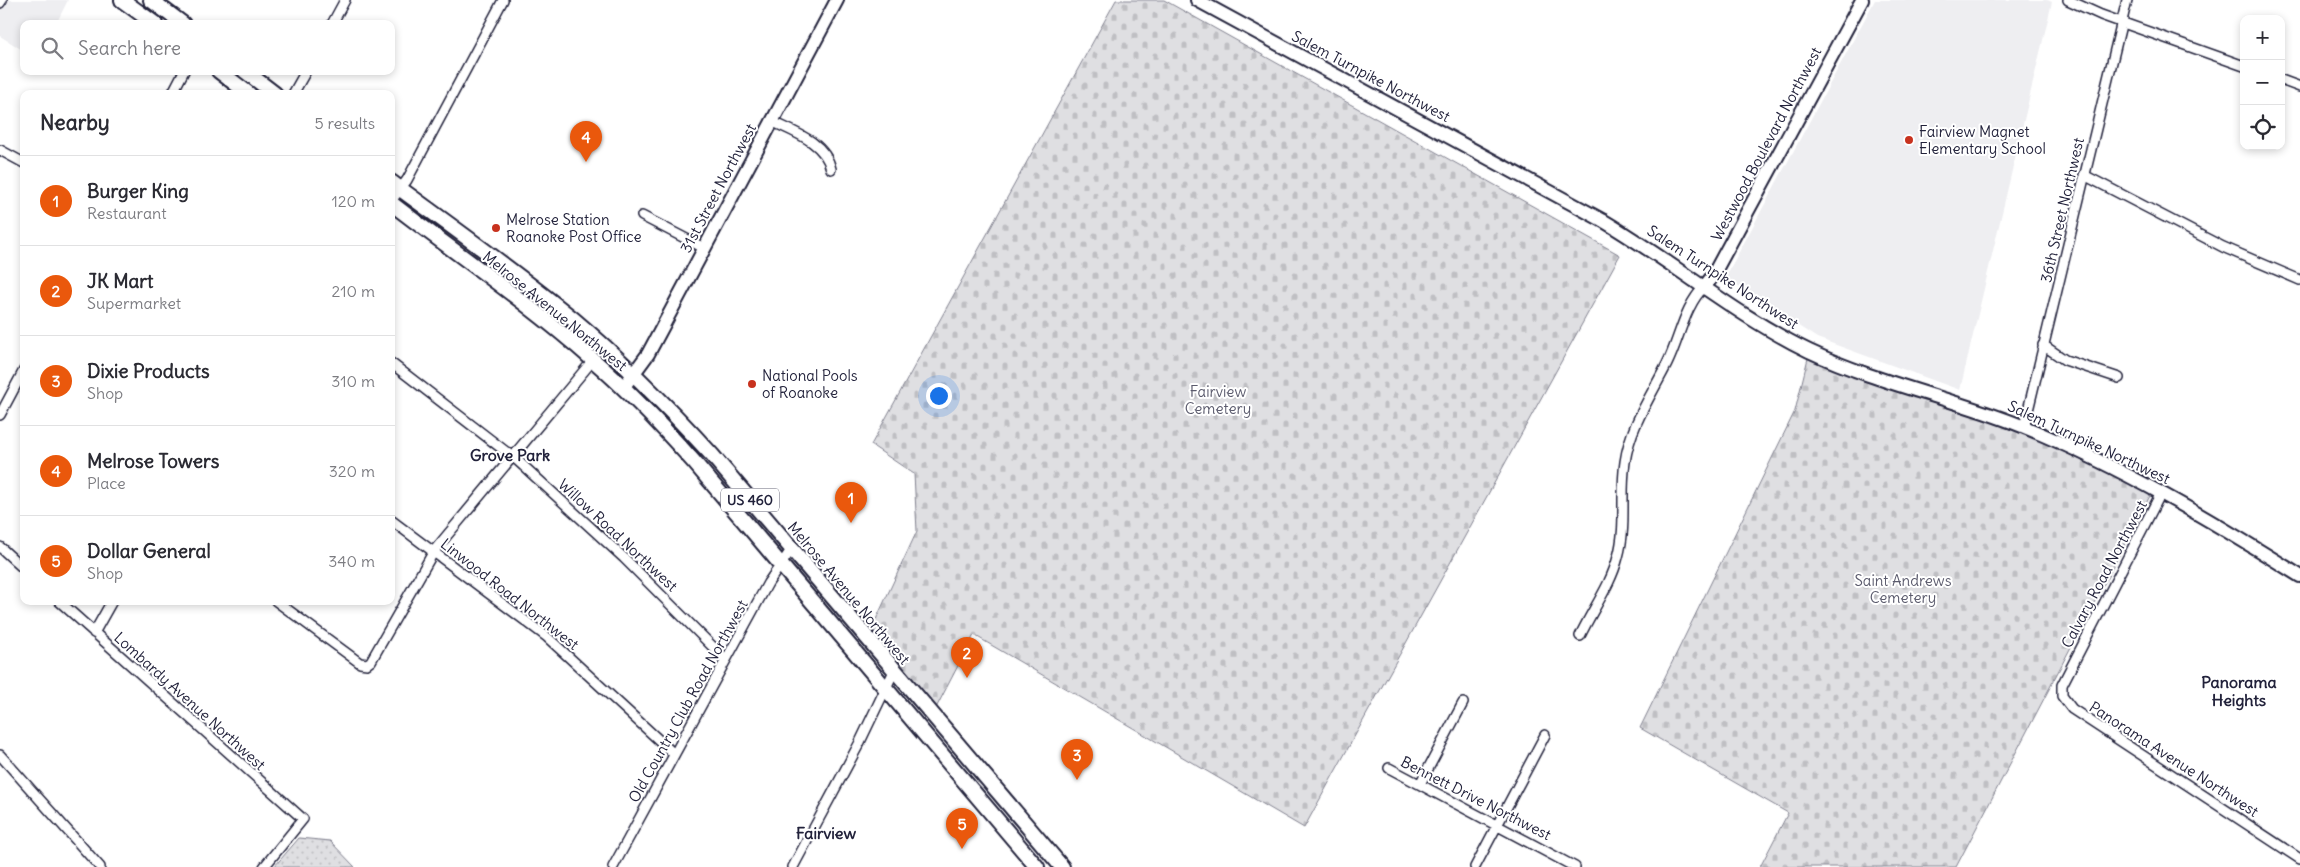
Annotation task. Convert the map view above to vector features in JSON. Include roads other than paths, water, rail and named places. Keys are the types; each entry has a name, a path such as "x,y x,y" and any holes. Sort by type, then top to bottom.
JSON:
{"main road":[{"path":"122,0 150,20"},
{"path":"151,0 178,20"},
{"path":"224,75 244,90"},
{"path":"250,75 270,90"},
{"name":"Melrose Avenue Northwest","path":"396,185 552,303 634,374 712,455 1062,867"},
{"name":"Melrose Avenue Northwest","path":"395,205 544,319 623,388 688,456 1037,867"}],"street":[{"path":"334,20 345,0"},
{"path":"396,185 503,0"},
{"name":"31st Street Northwest","path":"623,388 648,354 837,0"},
{"name":"Salem Turnpike Northwest","path":"1197,0 1602,220 1758,322 1809,351 1840,364 2024,427 2162,493 2232,533 2300,576"},
{"name":"Westwood Boulevard Northwest","path":"1580,636 1618,559 1623,525 1623,477 1629,441 1638,419 1667,364 1692,301 1717,268 1862,0"},
{"path":"2068,0 2122,23 2240,65"},
{"name":"36th Street Northwest","path":"2024,427 2127,0"},
{"path":"174,90 182,75"},
{"path":"296,90 304,75"},
{"path":"2285,81 2300,87"},
{"path":"771,121 814,144 824,153 831,169"},
{"path":"0,150 20,161"},
{"path":"2084,175 2224,247 2300,280"},
{"path":"642,216 704,248"},
{"path":"2043,346 2071,363 2119,378"},
{"path":"281,605 360,663 367,664 371,661 423,566 434,551 593,360"},
{"name":"Willow Road Northwest","path":"395,366 514,457 631,564 726,660"},
{"path":"0,415 20,378"},
{"name":"Calvary Road Northwest","path":"2071,667 2162,493"},
{"name":"Linwood Road Northwest","path":"395,523 547,637 674,754"},
{"path":"0,547 20,565"},
{"name":"Old Country Club Road Northwest","path":"613,867 726,660 780,564 791,550"},
{"name":"Lombardy Avenue Northwest","path":"63,605 303,819 264,867"},
{"path":"94,633 110,605"},
{"name":"Panorama Avenue Northwest","path":"2071,667 2061,691 2072,709 2300,859"},
{"path":"793,867 894,671"},
{"path":"1420,784 1463,702"},
{"path":"1475,867 1546,735"},
{"path":"0,755 100,867"},
{"name":"Bennett Drive Northwest","path":"1389,768 1575,867"}],"place":[{"name":"Fairview Magnet Elementary School","path":"1909,140"},
{"name":"Melrose Towers","path":"586,162"},
{"name":"Melrose Station Roanoke Post Office","path":"496,228"},
{"name":"National Pools of Roanoke","path":"752,384"},
{"name":"Burger King","path":"851,523"},
{"name":"JK Mart","path":"967,678"},
{"name":"Dixie Products","path":"1077,780"},
{"name":"Dollar General","path":"962,849"}],"district":[{"name":"Grove Park","path":"510,455"},
{"name":"Panorama Heights","path":"2239,691"},
{"name":"Fairview","path":"826,833"}],"park label":[{"name":"Fairview Cemetery","path":"1218,400"},
{"name":"Saint Andrews Cemetery","path":"1903,588"}]}
